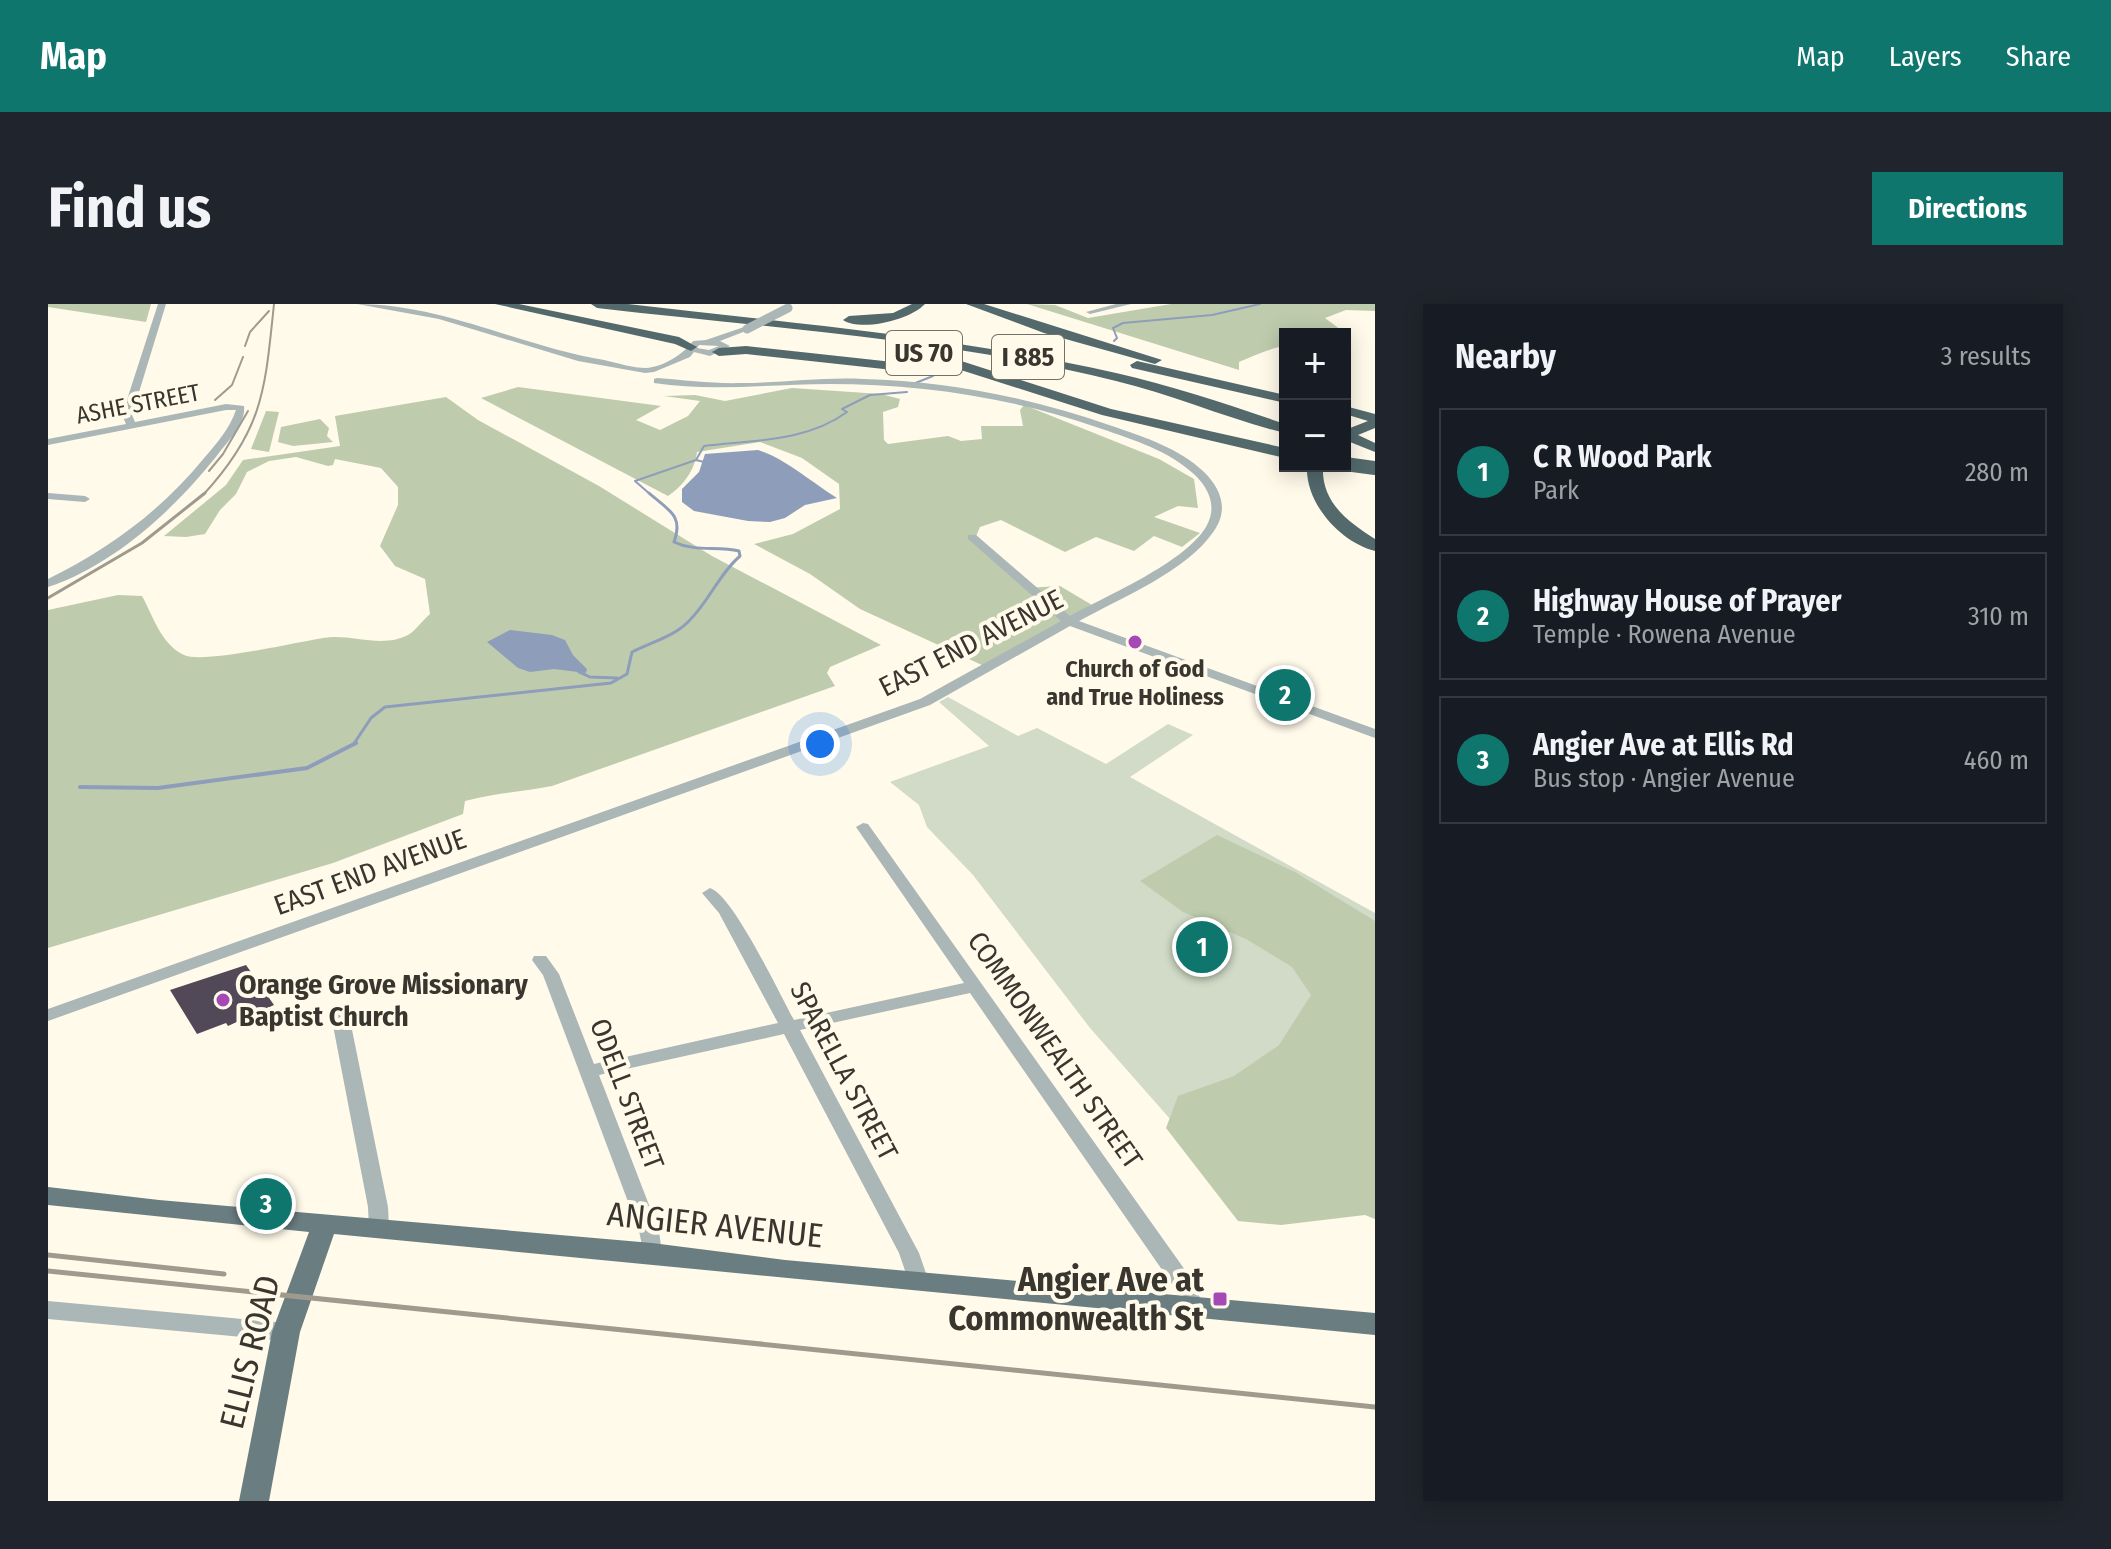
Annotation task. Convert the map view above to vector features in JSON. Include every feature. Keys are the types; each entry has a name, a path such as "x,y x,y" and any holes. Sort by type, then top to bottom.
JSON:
{"highway":[{"path":"501,304 681,342 692,348"},
{"name":"I 885","path":"597,304 927,341 1041,359 1165,389 1279,427"},
{"name":"I 885","path":"675,304 994,340 1083,355 1198,384 1279,410"},
{"path":"806,317 876,319 903,314 919,304"},
{"path":"972,304 1048,330 1279,395"},
{"name":"US 70","path":"763,323 914,351 1079,404 1179,431 1279,452"},
{"path":"718,350 965,375 1079,404"},
{"path":"677,362 710,356 765,353"},
{"path":"1083,355 1279,396"},
{"path":"1351,413 1375,420"},
{"path":"1351,432 1375,420"},
{"path":"1351,438 1375,448"},
{"path":"1351,458 1375,469"},
{"path":"1351,465 1375,469"},
{"path":"1314,472 1315,488 1323,503 1346,526 1375,546"}],"main road":[{"name":"ANGIER AVENUE","path":"48,1196 1375,1324"},
{"name":"ELLIS ROAD","path":"254,1501 286,1332 325,1224"}],"street":[{"path":"132,425 127,415 162,304"},
{"path":"361,304 440,317 604,365 645,381 666,378 666,374 692,348 734,335 793,306"},
{"path":"1090,312 1127,304"},
{"path":"645,381 648,370 718,350 734,335"},
{"path":"707,342 718,350"},
{"path":"692,348 718,350"},
{"path":"604,365 642,367 677,362"},
{"name":"EAST END AVENUE","path":"604,365 648,370 692,383"},
{"name":"EAST END AVENUE","path":"48,1015 925,702 1167,567 1210,531 1219,512 1217,497 1194,468 1154,445 1047,407 998,397 854,381 730,387 645,381"},
{"name":"ASHE STREET","path":"48,442 236,406 241,408 241,414 197,475 168,504 102,556 48,583"},
{"path":"48,496 85,499"},
{"path":"972,537 1070,622 1375,734"},
{"name":"COMMONWEALTH STREET","path":"863,827 1183,1283 1194,1308"},
{"name":"SPARELLA STREET","path":"710,893 726,911 789,1027 909,1253 918,1282"},
{"name":"ODELL STREET","path":"540,960 551,974 589,1071 649,1231 652,1253"},
{"path":"589,1071 975,986"},
{"path":"339,1010 378,1207 379,1228"},
{"path":"48,1310 286,1332"}],"green space":[{"path":"48,304 151,304 146,322 48,307"},
{"path":"1027,304 1055,305 1088,318 1171,304 1375,304 1375,311 1346,310 1325,318 1338,328 1279,328 1279,347 1239,362 1239,370"},
{"path":"518,387 661,406 636,420 660,430 688,416 700,401 664,396 695,395 725,401 792,388 881,394 900,399 898,407 883,412 884,440 888,444 948,436 961,441 982,439 981,426 1023,426 1020,410 1024,405 1159,459 1194,479 1198,508 1178,506 1154,517 1200,533 1182,547 1154,536 1134,551 1096,537 1065,552 1001,520 980,527 974,541 1026,588 1060,586 1092,605 984,666 860,609 810,574 754,544 793,534 840,509 839,484 802,458 760,442 697,452 687,477 668,496 481,398"},
{"path":"446,397 478,420 599,486 712,556 881,645 830,667 827,673 835,686 552,786 465,801 463,814 333,863 48,948 48,610 118,595 142,596 169,644 184,655 195,657 230,655 323,638 387,641 408,635 430,614 425,579 395,566 380,546 398,505 398,487 381,468 335,459 333,465 328,466 296,457 269,461 247,472 236,494 220,510 205,534 164,536 226,485 243,460 340,446 335,416"},
{"path":"266,411 279,412 269,452 251,449"},
{"path":"320,419 329,428 327,436 333,442 293,446 278,442 281,427"},
{"path":"948,697 1018,736 1037,728 1106,764 1168,724 1193,735 1130,777 1375,913 1375,1202 1237,1195 1090,1028 973,875 927,827 919,805 890,782 989,746 939,702"},
{"path":"1217,835 1295,872 1375,921 1375,1219 1365,1215 1281,1225 1238,1221 1166,1128 1178,1096 1234,1076 1279,1045 1311,995 1292,967 1246,939 1183,912 1140,881"}],"water":[{"path":"758,450 788,465 837,498 805,505 785,518 770,522 694,511 682,502 682,489 699,472 705,454"},
{"path":"510,630 552,635 565,640 573,655 587,669 586,673 554,669 530,672 518,668 487,642"}],"building":[{"name":"Orange Grove Missionary Baptist Church","path":"246,965 274,1005 228,1026 226,1023 197,1034 170,990"}],"waterway":[{"path":"1114,341 1117,338 1113,328 1123,323 1212,315 1260,304"},
{"path":"1002,368 1040,365"},
{"path":"913,384 933,376"},
{"path":"696,460 704,446 797,434 831,422 847,412 842,409 870,395 907,392"},
{"path":"651,495 635,481 696,460"},
{"path":"696,460 704,462"},
{"path":"353,744 371,718 385,707 611,683 627,674 632,652 682,627 740,556 739,551 690,547 674,542 677,533 675,519 649,493"},
{"path":"579,672 590,677 617,678"},
{"path":"80,787 158,788 307,768 353,744"}],"railway":[{"path":"204,494 239,449 258,407 268,360 274,304"},
{"path":"245,346 250,332 269,311"},
{"path":"215,400 232,385 243,357"},
{"path":"209,471 223,454 248,411"},
{"path":"48,598 142,543 204,494"},
{"path":"48,1255 224,1274"},
{"path":"48,1271 1375,1407"}],"place":[{"name":"Church of God and True Holiness","path":"1135,642"},
{"name":"Highway House of Prayer","path":"1285,695"},
{"name":"C R Wood Park","path":"1202,947"},
{"name":"Orange Grove Missionary Baptist Church","path":"223,1000"},
{"name":"Angier Ave at Ellis Rd","path":"266,1204"},
{"name":"Angier Ave at Commonwealth St","path":"1220,1299"}]}
